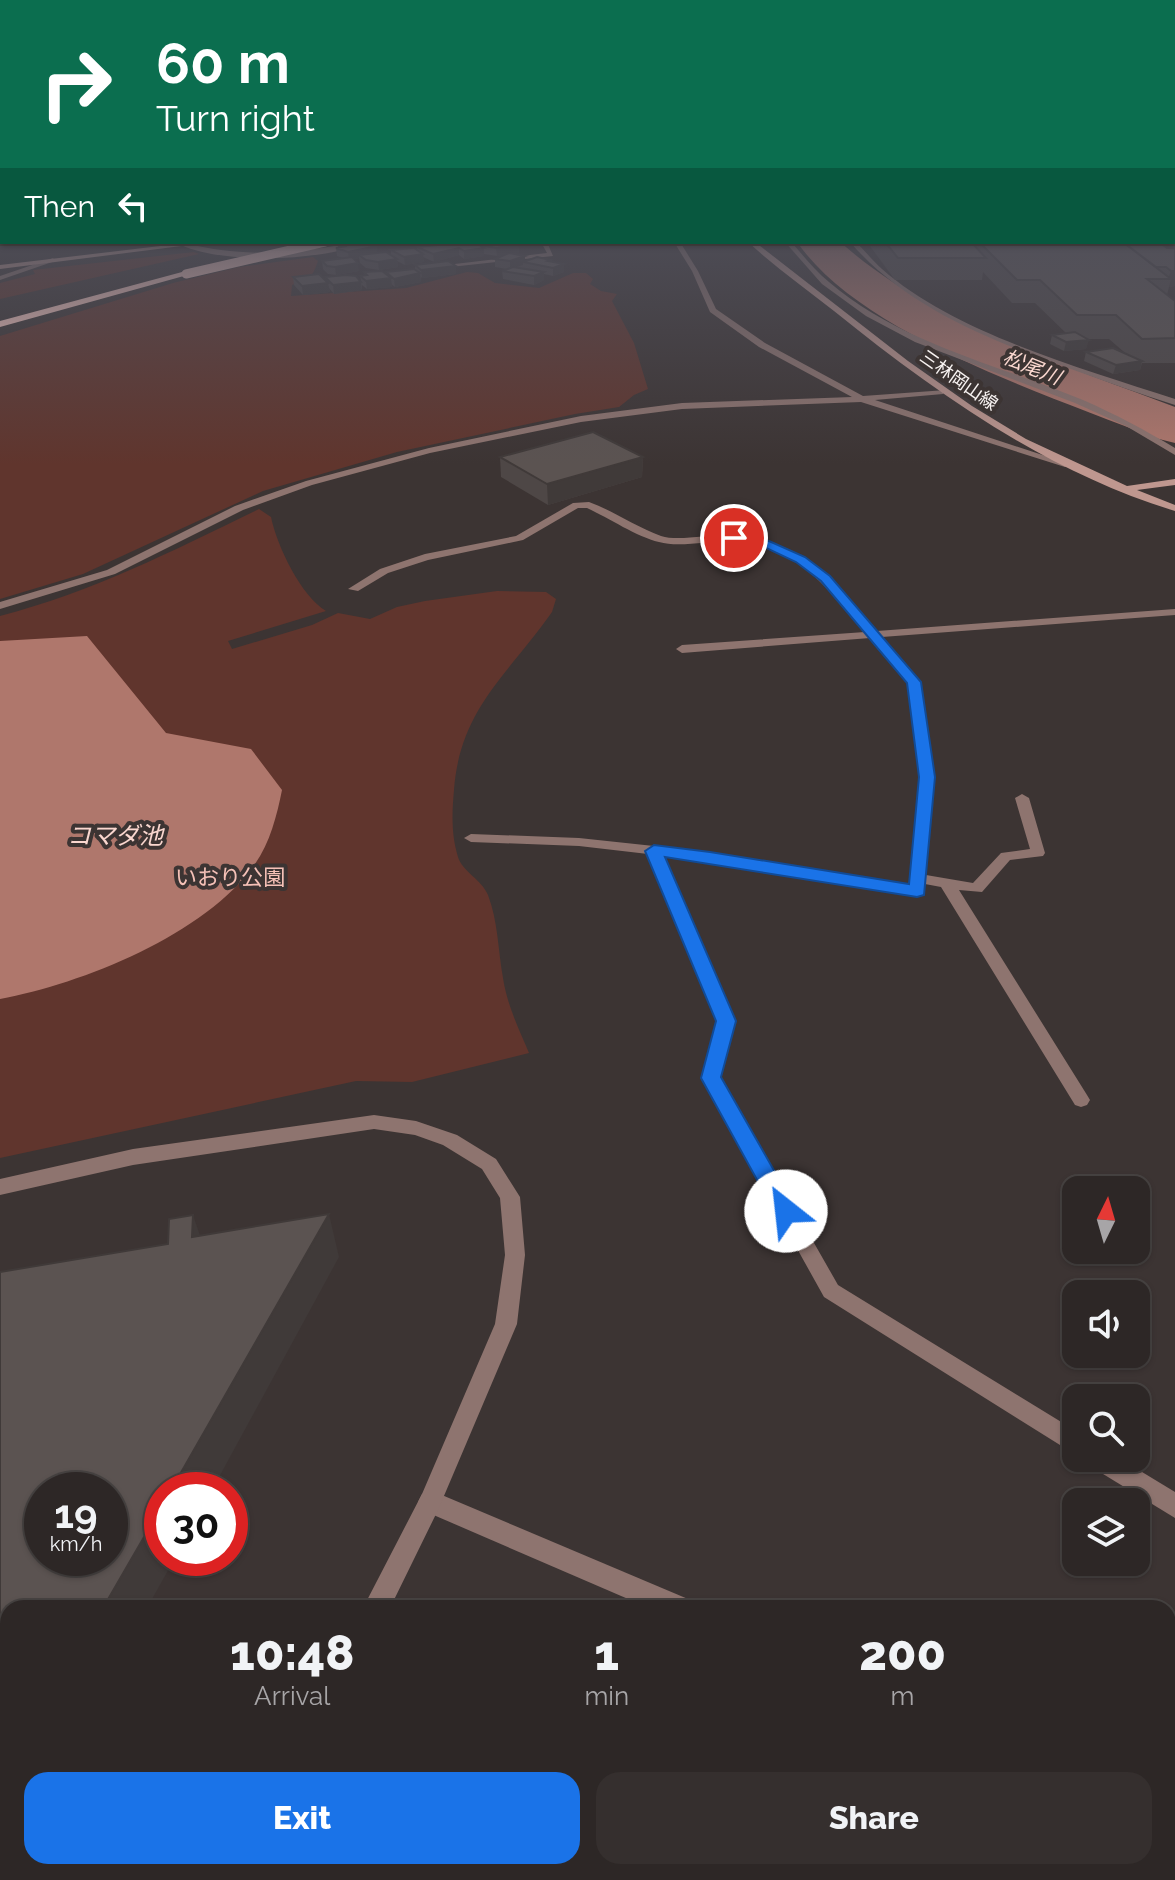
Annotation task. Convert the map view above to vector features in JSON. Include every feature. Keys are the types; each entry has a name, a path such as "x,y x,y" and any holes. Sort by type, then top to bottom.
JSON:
{"highway":[{"path":"0,324 131,289"}],"main road":[{"name":"三林岡山線","path":"811,289 943,392 1068,465 1175,508"},
{"path":"1126,489 1175,482"}],"street":[{"path":"703,289 713,310 762,345 862,399 1068,465"},
{"path":"834,289 856,306 911,336 1124,419 1175,452"},
{"path":"907,289 964,321 1033,351 1175,402"},
{"path":"0,606 111,572 253,503 309,483 429,451 581,419 682,406 862,399 943,392"},
{"path":"354,589 384,571 425,557 519,538 576,505 589,505 662,540 734,538 765,543 788,554 825,578 914,682 927,777 917,891 710,857 579,842 471,838"},
{"path":"682,649 874,637 1175,612"},
{"path":"918,878 977,889 1006,856 1038,853 1022,798"},
{"path":"654,851 726,1021 711,1078 831,1291 1062,1435"},
{"path":"947,884 1081,1100"},
{"path":"0,1187 133,1157 374,1122 416,1128 450,1140 489,1164 510,1197 515,1255 506,1324 430,1502 380,1600"},
{"path":"1120,1472 1175,1506"},
{"path":"430,1502 660,1600"}],"green space":[{"path":"0,289 45,289 0,299"},
{"path":"154,289 292,289 291,296 395,289 597,289 617,294 612,301 634,343 648,389 619,407 397,452 263,491 83,574 0,599 0,336"},
{"name":"いおり公園","path":"259,509 271,517 284,556 299,582 326,611 228,641 232,649 312,625 338,613 370,619 397,607 497,591 546,592 556,599 552,612 476,714 458,761 454,790 453,832 458,857 488,895 496,925 507,998 529,1053 412,1082 356,1081 0,1158 0,616 101,582"}],"water":[{"name":"コマダ池","path":"87,636 166,733 251,749 282,790 278,809 269,838 255,864 206,913 174,934 104,968 32,992 0,999 0,641"}],"building":[{"path":"1049,289 1159,289 1175,301 1175,338 1142,339 1116,315 1077,315"},
{"path":"1075,332 1089,340 1066,342 1052,335"},
{"path":"1113,348 1142,361 1116,365 1086,352"},
{"path":"593,432 643,457 547,484 500,457"},
{"path":"329,1214 181,1472 144,1472 144,1537 128,1565 128,1472 24,1472 24,1576 122,1576 108,1600 0,1600 0,1272 168,1244 169,1219 193,1215 192,1237"}],"waterway":[{"name":"松尾川","path":"872,289 938,329 985,351 1175,426"}],"route":[{"path":"734,538 765,543 800,560 825,578 914,682 927,777 917,891 710,857 654,851 726,1021 711,1078 786,1211"}]}
